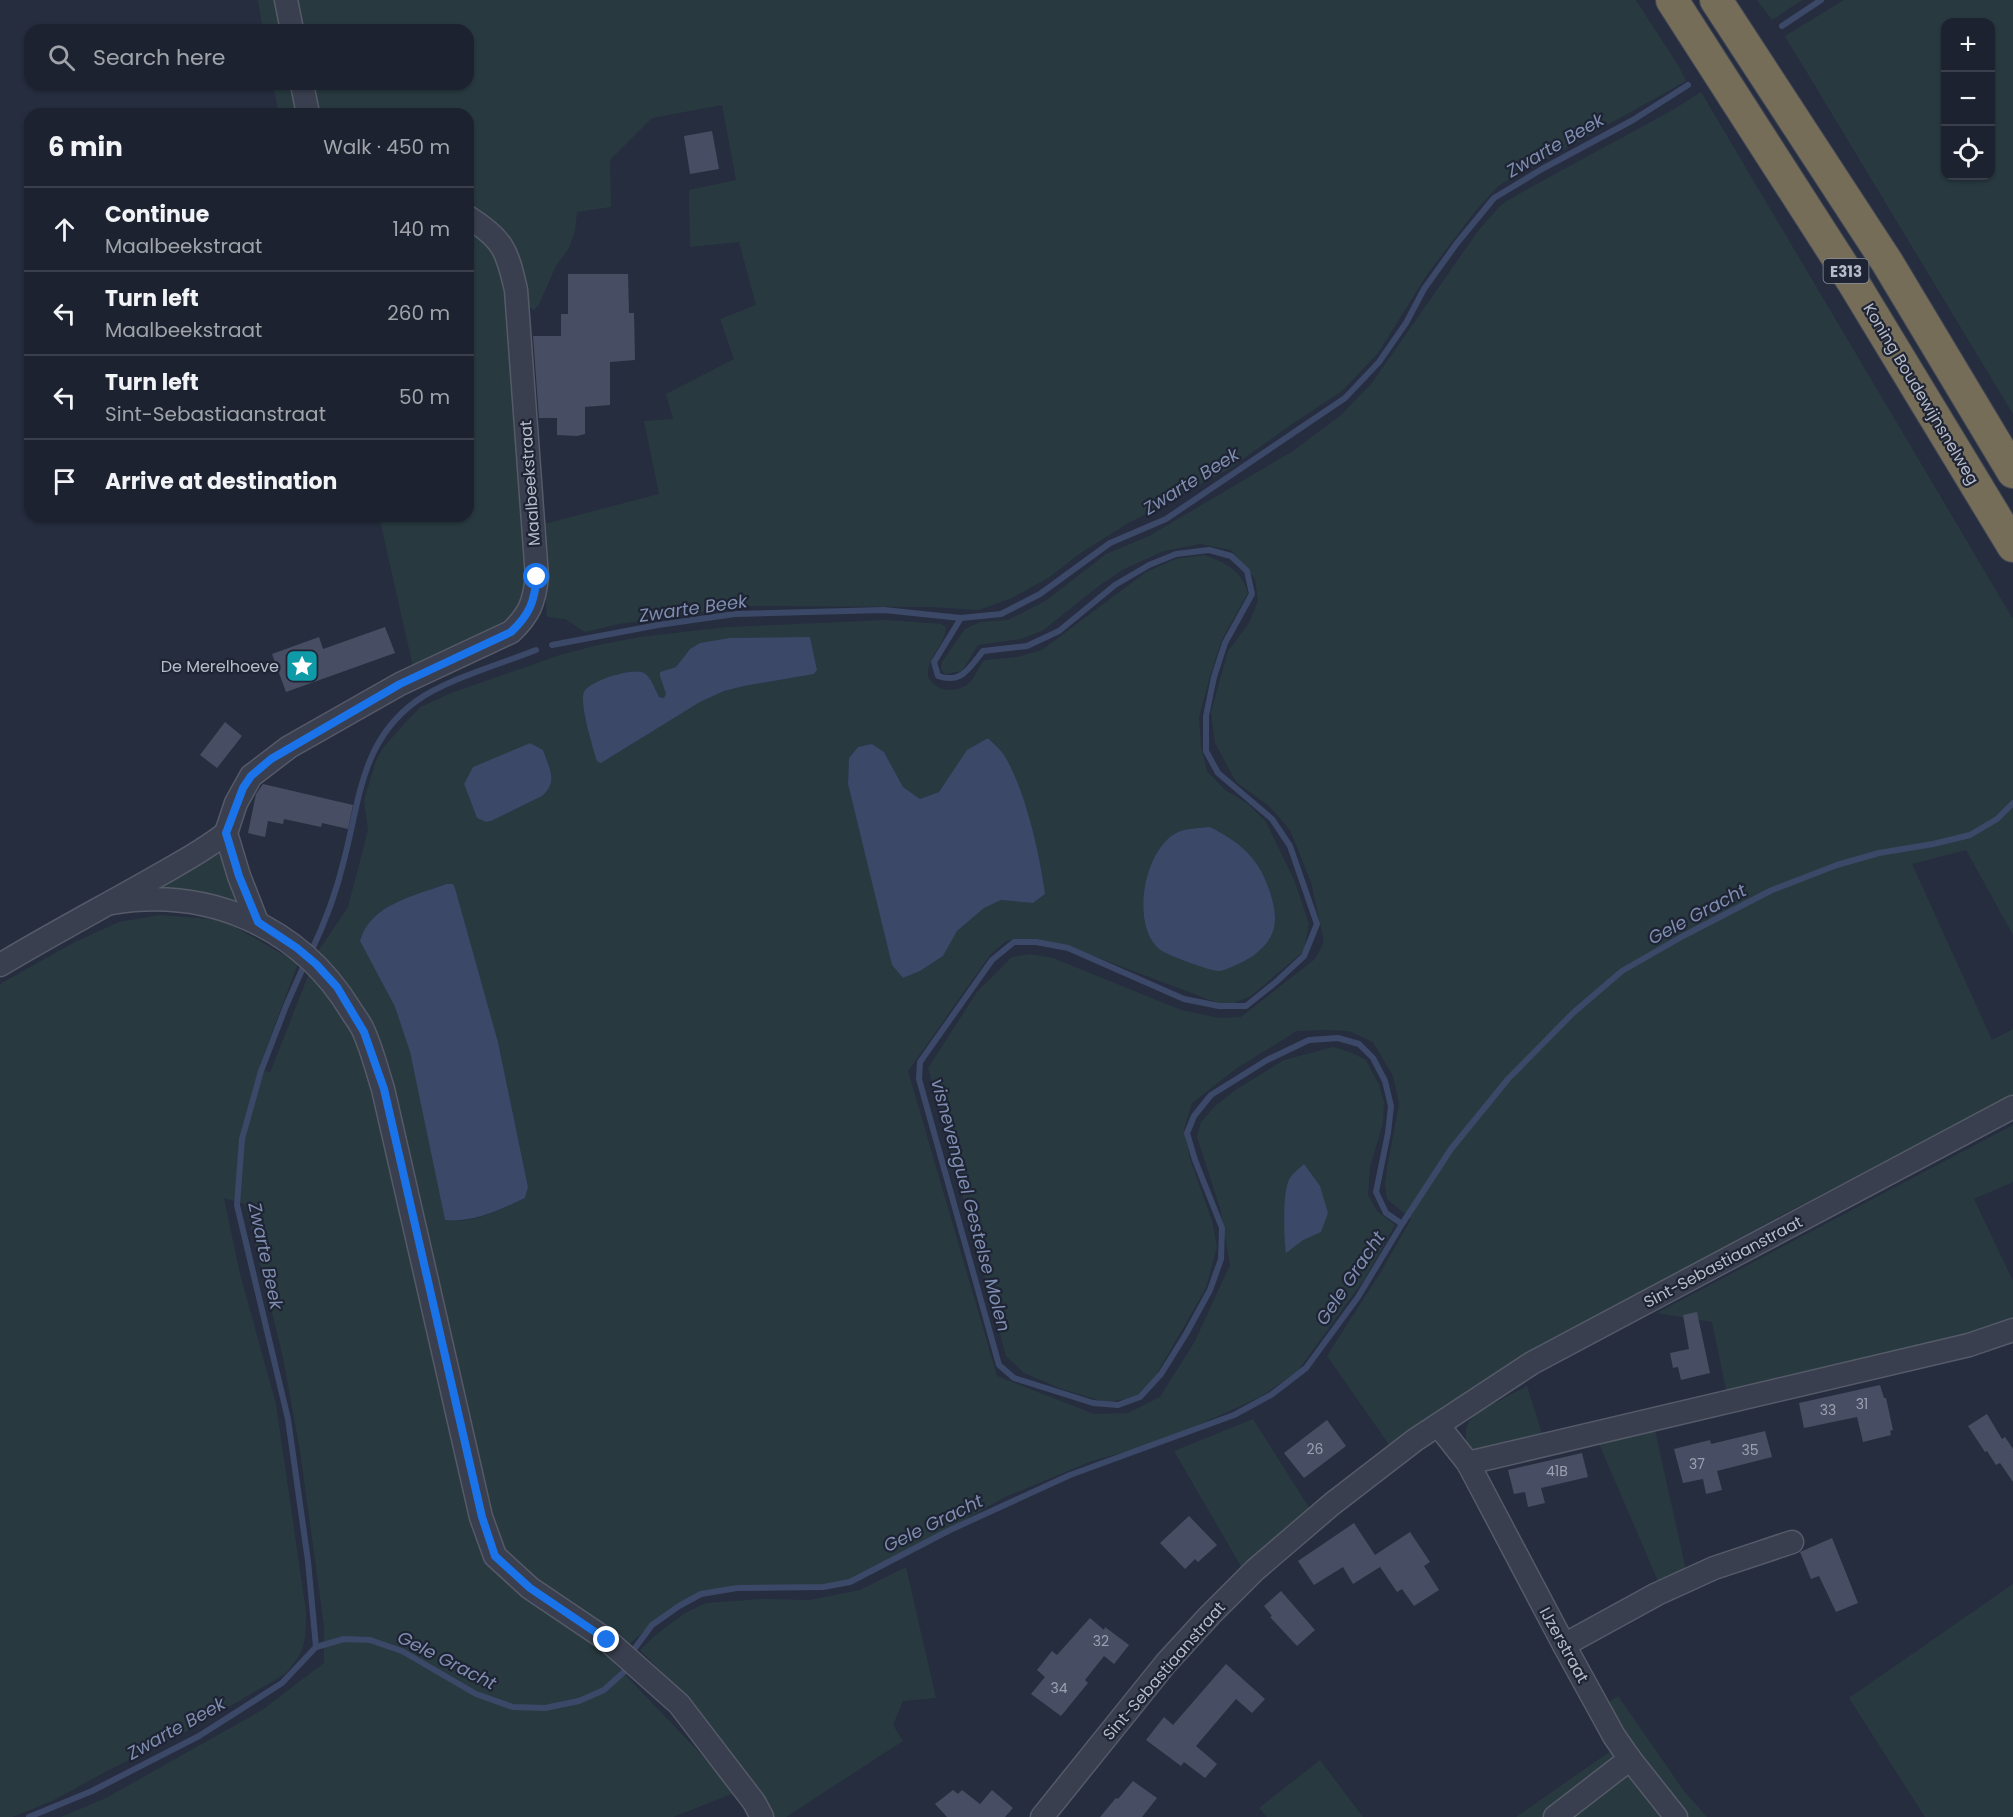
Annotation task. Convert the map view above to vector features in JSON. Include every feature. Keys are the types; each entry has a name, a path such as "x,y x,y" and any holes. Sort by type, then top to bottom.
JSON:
{"highway":[{"name":"Koning Boudewijnsnelweg","path":"1672,0 1853,282 2013,546"},
{"name":"E313","path":"1716,0 1887,262 2013,472"}],"street":[{"path":"286,0 291,24"},
{"path":"303,90 307,108"},
{"name":"Maalbeekstraat","path":"226,833 243,788 251,776 271,759 400,684 511,632 523,621 534,601 537,577 516,290 509,259 501,244 488,230 474,221"},
{"path":"0,965 204,850 226,833 239,876 258,922"},
{"path":"112,903 139,898 198,902 228,910 258,922 297,948 316,964 337,987 364,1032 384,1089 482,1517 495,1556 530,1588 607,1640 679,1704 754,1802 762,1817"},
{"name":"Sint-Sebastiaanstraat","path":"1042,1817 1166,1663 1255,1570 1332,1504 1415,1440 1532,1363 2013,1107"},
{"path":"1438,1425 1468,1463 1969,1346 2013,1330"},
{"name":"IJzerstraat","path":"1468,1463 1614,1736 1630,1760 1676,1817"},
{"path":"1564,1645 1657,1594 1704,1572 1792,1542"},
{"path":"1555,1817 1630,1760"}],"shaded area":[{"path":"258,0 1636,0 1686,81 1498,186 1477,209 1428,273 1378,353 1342,391 1229,469 1125,525 1082,552 1048,578 1012,598 979,610 931,607 748,606 619,624 585,632 565,619 547,617 540,525 659,494 644,421 673,419 666,394 734,359 720,319 756,305 739,242 690,247 689,190 736,180 722,105 652,118 610,160 611,207 577,212 575,231 569,248 556,266 534,310 525,305 514,243 489,219 474,210 474,108 278,108 274,90 474,90 474,24 262,24"},
{"path":"1757,0 1802,0 1772,20"},
{"path":"1844,0 2013,0 2013,414 1785,36"},
{"path":"1701,92 2013,619 2013,935 1966,850 1912,864 1992,1040 2013,1029 2013,1096 1778,1217 1522,1357 1390,1446 1327,1356 1382,1270 1411,1219 1387,1199 1385,1184 1399,1104 1393,1076 1373,1042 1349,1031 1297,1031 1237,1068 1192,1103 1184,1129 1190,1159 1212,1221 1217,1247 1206,1288 1152,1382 1134,1398 1105,1402 1062,1389 1024,1373 1006,1356 928,1068 977,992 1012,957 1030,954 1053,958 1181,1010 1219,1018 1241,1017 1315,959 1324,942 1311,882 1290,830 1269,806 1236,782 1215,743 1211,712 1228,651 1249,623 1258,601 1255,579 1231,550 1200,544 1164,551 1124,569 1042,631 1020,639 978,645 962,671 945,674 941,669 942,662 965,629 980,622 1008,620 1047,600 1106,554 1149,536 1293,451 1341,415 1372,383 1478,231 1501,205"},
{"path":"474,229 479,232 506,275 530,582 511,623 414,671 380,522 474,522"},
{"path":"1204,555 1219,561 1237,573 1248,593 1222,639 1211,673 1199,717 1201,747 1207,771 1225,790 1247,803 1266,822 1295,882 1309,924 1304,951 1251,996 1226,1006 1067,946 1030,939 1007,940 990,955 908,1071 997,1376 1094,1414 1128,1413 1160,1397 1195,1341 1230,1265 1220,1208 1197,1137 1201,1122 1215,1106 1237,1089 1284,1060 1333,1047 1366,1060 1379,1085 1384,1102 1383,1123 1370,1167 1368,1195 1377,1211 1395,1225 1366,1277 1297,1372 1260,1397 1163,1441 1092,1461 1005,1497 938,1535 849,1580 808,1586 734,1587 703,1592 660,1618 612,1661 737,1792 673,1817 61,1817 106,1798 262,1710 324,1663 324,1626 300,1451 283,1357 245,1204 224,1198 240,1274 276,1404 306,1612 306,1631 301,1652 285,1674 193,1728 52,1801 12,1817 0,1817 0,984 75,942 119,922 160,915 223,920 298,963 259,1067 270,1073 310,971 337,1004 360,1040 477,1535 496,1531 424,1246 377,1047 351,998 315,956 348,907 368,830 364,800 376,761 383,748 421,707 451,693 560,655 598,645 640,637 727,627 887,620 941,624 946,627 945,634 930,663 928,677 942,689 954,690 971,681 985,660 1017,657 1042,650 1146,572 1176,559","holes":["810,637 817,670 814,674 724,691 700,702 601,763 594,751 585,717 583,698 588,688 612,676 639,672 646,675 659,697 664,698 666,694 660,672 676,667 690,649 700,643 729,638","988,738 1004,755 1019,786 1031,822 1045,894 1033,903 1001,900 984,908 957,931 943,956 920,971 903,978 892,965 848,784 849,758 858,747 872,744 884,752 903,787 920,799 939,792 967,751","530,743 543,750 550,769 551,780 542,796 486,822 477,818 464,784 473,767","1210,827 1238,845 1258,865 1273,902 1275,920 1269,940 1250,958 1231,967 1219,970 1207,968 1163,952 1150,937 1145,923 1143,905 1149,870 1166,841 1178,832","446,884 453,884 455,888 498,1042 528,1187 525,1198 486,1215 466,1220 445,1220 410,1052 395,1007 360,941 365,928 383,910"]},
{"path":"215,853 221,855 238,900 235,904 159,894 153,887"},
{"path":"2013,1125 2013,1182 1974,1199 2013,1281 2013,1324 1728,1399 1712,1322 1657,1313"},
{"path":"1527,1386 1544,1440 1473,1453 1466,1435 1467,1426 1472,1418"},
{"path":"1253,1419 1313,1514 1242,1568 1174,1451"},
{"path":"1654,1426 1687,1575 1661,1588 1597,1439"},
{"path":"906,1567 936,1698 903,1701 893,1725 903,1741 786,1817 774,1817 726,1747 680,1691 640,1650 685,1613 706,1603 763,1599 810,1600 860,1590"},
{"path":"2013,1584 2013,1817 1925,1817 1849,1698"},
{"path":"1618,1696 1684,1791 1707,1817 1516,1817 1628,1739 1607,1703"},
{"path":"1320,1760 1363,1817 1267,1817 1259,1808"}],"water":[{"path":"810,637 817,670 814,674 724,691 700,702 601,763 597,761 583,706 584,692 594,684 622,673 644,673 653,684 659,697 664,698 666,694 660,672 676,667 690,649 700,643 729,638"},
{"path":"988,738 1004,755 1019,785 1035,841 1045,894 1033,903 1001,900 984,908 957,931 943,956 920,971 903,978 892,965 848,784 849,758 858,747 872,744 884,752 903,787 920,799 939,792 967,750"},
{"path":"530,743 543,750 548,763 551,780 547,790 542,796 491,821 486,822 477,818 464,784 473,767"},
{"path":"1210,827 1244,849 1258,865 1275,911 1273,932 1263,947 1246,960 1219,971 1188,962 1159,949 1150,937 1143,905 1149,869 1166,841 1178,832"},
{"path":"446,884 453,884 455,888 498,1042 528,1187 525,1198 516,1203 466,1220 445,1220 410,1052 395,1007 360,941 365,928 383,910 395,903"},
{"path":"1304,1164 1320,1186 1328,1213 1321,1232 1303,1240 1286,1253 1284,1225 1287,1184"}],"building":[{"path":"712,131 719,169 690,174 684,136"},
{"path":"568,274 628,274 629,313 634,313 635,360 610,362 610,405 585,407 585,434 577,436 557,435 557,418 539,418 533,336 561,336 561,314 568,314"},
{"path":"385,627 395,653 286,692 272,654 319,637 323,649"},
{"path":"225,722 242,736 217,768 200,755"},
{"path":"263,784 353,805 348,829 322,823 321,827 284,819 283,824 268,821 265,837 248,833 256,794"},
{"path":"1697,1312 1710,1373 1681,1380 1678,1367 1673,1368 1670,1353 1689,1349 1683,1315"},
{"path":"1880,1385 1884,1398 1886,1398 1893,1430 1890,1431 1891,1435 1863,1442 1857,1417 1804,1428 1799,1403"},
{"path":"1987,1414 2002,1439 2005,1437 2013,1449 2013,1482 2000,1463 1996,1465 1987,1451 1985,1452 1968,1426"},
{"path":"1327,1420 1346,1446 1304,1478 1284,1453"},
{"path":"1765,1431 1772,1457 1717,1471 1722,1490 1706,1494 1703,1479 1683,1483 1674,1449 1710,1440 1711,1444"},
{"path":"1582,1453 1588,1477 1541,1488 1545,1503 1528,1507 1525,1492 1514,1494 1508,1470"},
{"path":"1189,1516 1217,1545 1198,1562 1195,1559 1185,1569 1160,1543"},
{"path":"1354,1523 1375,1555 1410,1532 1430,1562 1424,1566 1439,1590 1414,1606 1402,1589 1397,1592 1380,1567 1353,1584 1343,1567 1314,1585 1298,1561"},
{"path":"1832,1538 1858,1603 1836,1612 1819,1576 1811,1579 1800,1552"},
{"path":"1281,1591 1315,1630 1297,1646 1270,1617 1272,1616 1264,1606"},
{"path":"1090,1618 1104,1630 1105,1627 1129,1645 1114,1664 1104,1656 1085,1680 1088,1683 1061,1716 1031,1694 1045,1677 1037,1670 1052,1651 1057,1655"},
{"path":"1226,1664 1265,1699 1252,1713 1236,1699 1196,1746 1217,1764 1205,1778 1184,1762 1181,1766 1146,1740 1164,1717 1173,1725"},
{"path":"1133,1781 1157,1798 1142,1817 1100,1817 1116,1798 1118,1799"},
{"path":"953,1790 958,1794 962,1790 980,1804 992,1790 1013,1808 1005,1817 947,1817 935,1804"}],"waterway":[{"name":"Zwarte Beek","path":"1782,26 1821,0"},
{"name":"Zwarte Beek","path":"552,645 658,625 735,614 884,610 961,618 1001,614 1040,594 1110,543 1166,519 1345,398 1379,362 1406,323 1424,289 1457,243 1494,198 1542,169 1633,120 1688,85"},
{"name":"visnevenguel Gestelse Molen","path":"961,618 934,662 938,676 946,678 959,676 983,651 1027,646 1059,631 1115,585 1149,565 1176,554 1209,550 1231,556 1247,571 1252,594 1225,643 1214,677 1206,716 1206,751 1218,773 1272,819 1290,846 1317,924 1304,956 1246,1006 1219,1006 1184,999 1068,948 1036,942 1014,942 992,960 920,1062 919,1079 999,1365 1014,1378 1093,1403 1118,1405 1140,1397 1161,1374 1186,1334 1210,1290 1221,1259 1222,1228 1195,1160 1187,1133 1194,1116 1211,1095 1267,1060 1309,1040 1338,1038 1359,1044 1373,1058 1385,1081 1391,1106 1376,1192 1386,1213 1402,1224"},
{"name":"Zwarte Beek","path":"310,954 338,883 365,773 383,735 397,718 427,694 536,650"},
{"name":"Gele Gracht","path":"635,1648 652,1625 701,1594 737,1588 823,1587 850,1582 950,1530 1070,1475 1234,1415 1271,1395 1306,1368 1358,1297 1451,1149 1508,1079 1573,1013 1622,971 1683,936 1772,890 1837,865 1879,853 1970,835 1997,819 2013,803"},
{"name":"Zwarte Beek","path":"29,1817 92,1791 199,1736 282,1683 316,1647 308,1561 288,1419 237,1205 242,1139 261,1071 305,963"},
{"name":"Gele Gracht","path":"316,1647 344,1639 370,1640 402,1651 476,1694 513,1707 545,1708 579,1701 604,1690 626,1670"}],"place":[{"name":"De Merelhoeve","path":"302,666"}],"route":[{"path":"537,577 534,601 523,621 511,632 400,684 271,759 251,776 243,788 226,833 239,876 258,922 297,948 316,964 337,987 364,1032 384,1089 482,1517 495,1556 530,1588 607,1640"}]}
